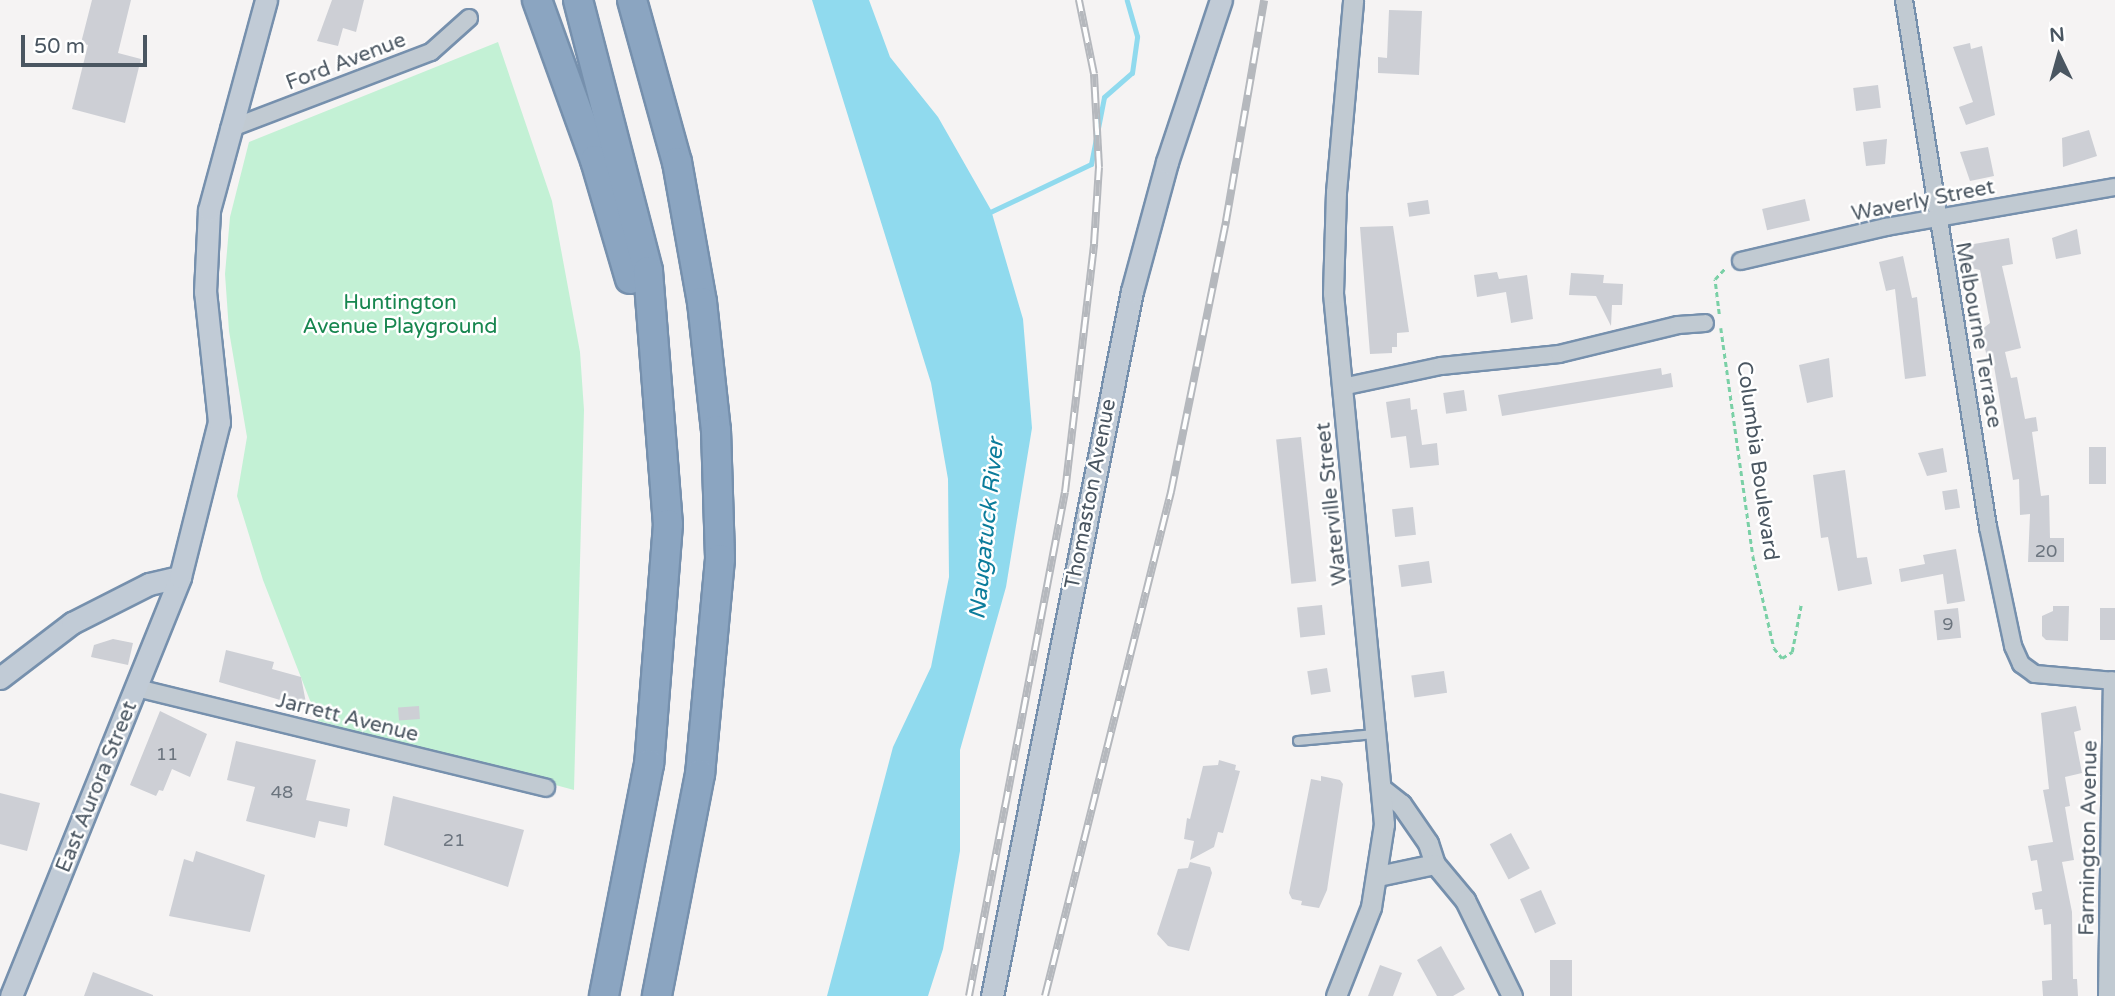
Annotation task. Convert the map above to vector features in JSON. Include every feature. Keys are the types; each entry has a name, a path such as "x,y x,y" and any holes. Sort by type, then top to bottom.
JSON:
{"highway":[{"path":"537,0 627,262 647,403 656,525 657,682"},
{"path":"578,0 648,271 668,524 657,682 637,844 604,996"},
{"path":"632,0 677,162 702,302 716,430 720,559 700,774 657,996"}],"main road":[{"name":"East Aurora Street","path":"11,996 180,577 219,422 205,292 209,210 265,0"},
{"name":"Thomaston Avenue","path":"992,996 1132,291 1167,162 1221,0"},
{"path":"0,678 72,623 149,584 180,577"}],"street":[{"name":"Waterville Street","path":"1336,996 1378,876 1384,840 1383,790 1342,387 1333,244 1353,0"},
{"name":"Melbourne Terrace","path":"1904,0 1994,563 2013,646 2029,671 2048,678 2113,680"},
{"name":"Ford Avenue","path":"229,129 430,52 469,18"},
{"name":"Waverly Street","path":"1741,261 1937,217 2115,187"},
{"path":"1342,387 1450,364 1559,354 1678,324 1704,323"},
{"name":"Farmington Avenue","path":"2108,996 2113,680"},
{"name":"Jarrett Avenue","path":"137,688 546,788"},
{"path":"1383,790 1401,804 1428,843 1435,864 1476,918 1511,996"},
{"path":"1378,876 1435,864"}],"lane":[{"path":"1298,741 1378,734"}],"path":[{"name":"Columbia Boulevard","path":"1741,261 1719,272 1714,290 1754,556 1774,648 1782,658 1792,652 1801,605"}],"green space":[{"name":"Huntington Avenue Playground","path":"498,42 552,201 580,352 584,410 574,790 318,721 263,580 237,496 247,437 229,331 225,274 230,217 249,142"}],"water":[{"name":"Naugatuck River","path":"812,0 869,0 890,57 938,117 991,210 1023,319 1032,428 1006,587 960,750 960,851 943,949 928,996 827,996 893,747 931,667 949,577 948,479 931,383"}],"building":[{"path":"92,0 131,0 118,53 141,59 125,123 72,109 88,45 81,43"},
{"path":"332,0 364,0 356,32 343,28 338,46 317,41"},
{"path":"1389,10 1422,11 1419,75 1378,73 1378,57 1387,58"},
{"path":"1970,43 1971,49 1982,46 1995,115 1966,125 1959,107 1973,102 1953,47"},
{"path":"1878,85 1881,108 1856,111 1853,88"},
{"path":"2089,130 2097,156 2063,167 2062,138"},
{"path":"1887,139 1885,164 1866,166 1863,142"},
{"path":"1988,147 1994,176 1970,181 1960,152"},
{"path":"1805,199 1810,220 1767,230 1762,209"},
{"path":"1428,200 1430,214 1409,217 1407,203"},
{"path":"1393,226 1409,332 1397,333 1397,347 1392,347 1392,353 1370,354 1360,227"},
{"path":"2077,229 2081,254 2056,259 2052,238"},
{"path":"2009,238 2013,264 2002,266 2021,348 2005,352 2011,378 2017,377 2025,419 2036,417 2038,431 2032,432 2041,496 2049,495 2050,538 2064,538 2064,562 2028,562 2030,514 2020,515 2019,479 2013,480 1993,360 1988,362 1981,330 1990,323 1980,270 1971,268 1968,245"},
{"path":"1903,256 1912,298 1917,297 1926,376 1905,379 1895,289 1886,291 1879,262"},
{"path":"1497,272 1499,279 1527,275 1533,319 1511,323 1506,292 1477,297 1474,275"},
{"path":"1571,273 1604,275 1603,283 1623,284 1622,305 1612,305 1611,326 1596,296 1569,295"},
{"path":"1829,358 1833,397 1807,403 1799,365"},
{"path":"1661,368 1662,375 1671,373 1673,387 1502,416 1498,395"},
{"path":"1464,390 1467,411 1446,414 1443,393"},
{"path":"1410,398 1411,410 1417,409 1422,445 1437,443 1439,465 1410,468 1406,436 1391,438 1386,402"},
{"path":"1301,437 1316,581 1291,584 1276,440"},
{"path":"2089,447 2106,447 2106,484 2089,484"},
{"path":"1943,448 1947,472 1927,476 1918,453"},
{"path":"1845,470 1857,558 1867,557 1872,584 1838,591 1828,537 1821,538 1813,475"},
{"path":"1957,489 1960,508 1945,510 1942,491"},
{"path":"1413,507 1416,535 1395,537 1392,509"},
{"path":"1956,549 1965,601 1947,604 1943,574 1901,582 1899,569 1925,564 1923,555"},
{"path":"1429,561 1432,583 1401,587 1398,565"},
{"path":"1322,605 1325,635 1300,637 1297,608"},
{"path":"2053,606 2069,606 2068,641 2046,640 2042,636 2042,616 2053,611"},
{"path":"1958,608 1961,638 1937,640 1934,611"},
{"path":"2100,608 2115,608 2115,640 2100,640"},
{"path":"113,639 133,643 128,665 91,657 94,645"},
{"path":"226,650 274,662 272,669 301,677 307,708 219,682"},
{"path":"1327,668 1331,692 1311,695 1307,671"},
{"path":"1444,671 1447,693 1414,697 1411,676"},
{"path":"419,706 420,719 399,720 398,707"},
{"path":"2076,706 2081,730 2074,732 2082,773 2065,777 2070,806 2065,807 2074,860 2062,862 2072,912 2073,979 2077,979 2078,996 2043,996 2042,981 2052,980 2051,924 2044,925 2042,909 2035,910 2032,893 2042,891 2037,860 2031,861 2028,846 2053,842 2043,790 2049,789 2041,713"},
{"path":"160,711 207,734 190,777 172,769 163,791 159,790 156,796 130,785"},
{"path":"236,741 316,760 306,800 350,809 347,827 319,821 315,838 246,821 255,787 227,780"},
{"path":"1219,760 1236,765 1235,770 1240,771 1223,833 1218,832 1214,847 1190,860 1194,841 1184,839 1187,818 1190,819 1203,766 1218,765"},
{"path":"1321,776 1340,780 1343,784 1327,890 1319,908 1301,905 1302,901 1292,899 1289,893 1311,779 1321,781"},
{"path":"0,793 40,803 27,851 0,844"},
{"path":"393,796 524,830 508,887 384,845"},
{"path":"1511,833 1530,868 1509,880 1490,844"},
{"path":"196,851 265,875 250,932 169,916 184,859 193,862"},
{"path":"1190,862 1210,867 1212,873 1189,951 1168,946 1157,934 1178,869 1188,868"},
{"path":"1541,890 1556,924 1535,933 1520,899"},
{"path":"1441,946 1465,989 1453,996 1437,996 1417,960"},
{"path":"1550,960 1572,960 1572,996 1550,996"},
{"path":"1380,965 1402,973 1393,996 1368,996"},
{"path":"93,972 153,995 153,996 84,996"}],"waterway":[{"path":"988,213 1091,164 1104,97 1132,73 1137,36 1127,0"}],"railway":[{"path":"969,996 1065,492 1094,244 1099,167 1094,74 1079,0"},
{"path":"1045,996 1171,492 1226,221 1264,0"}]}
